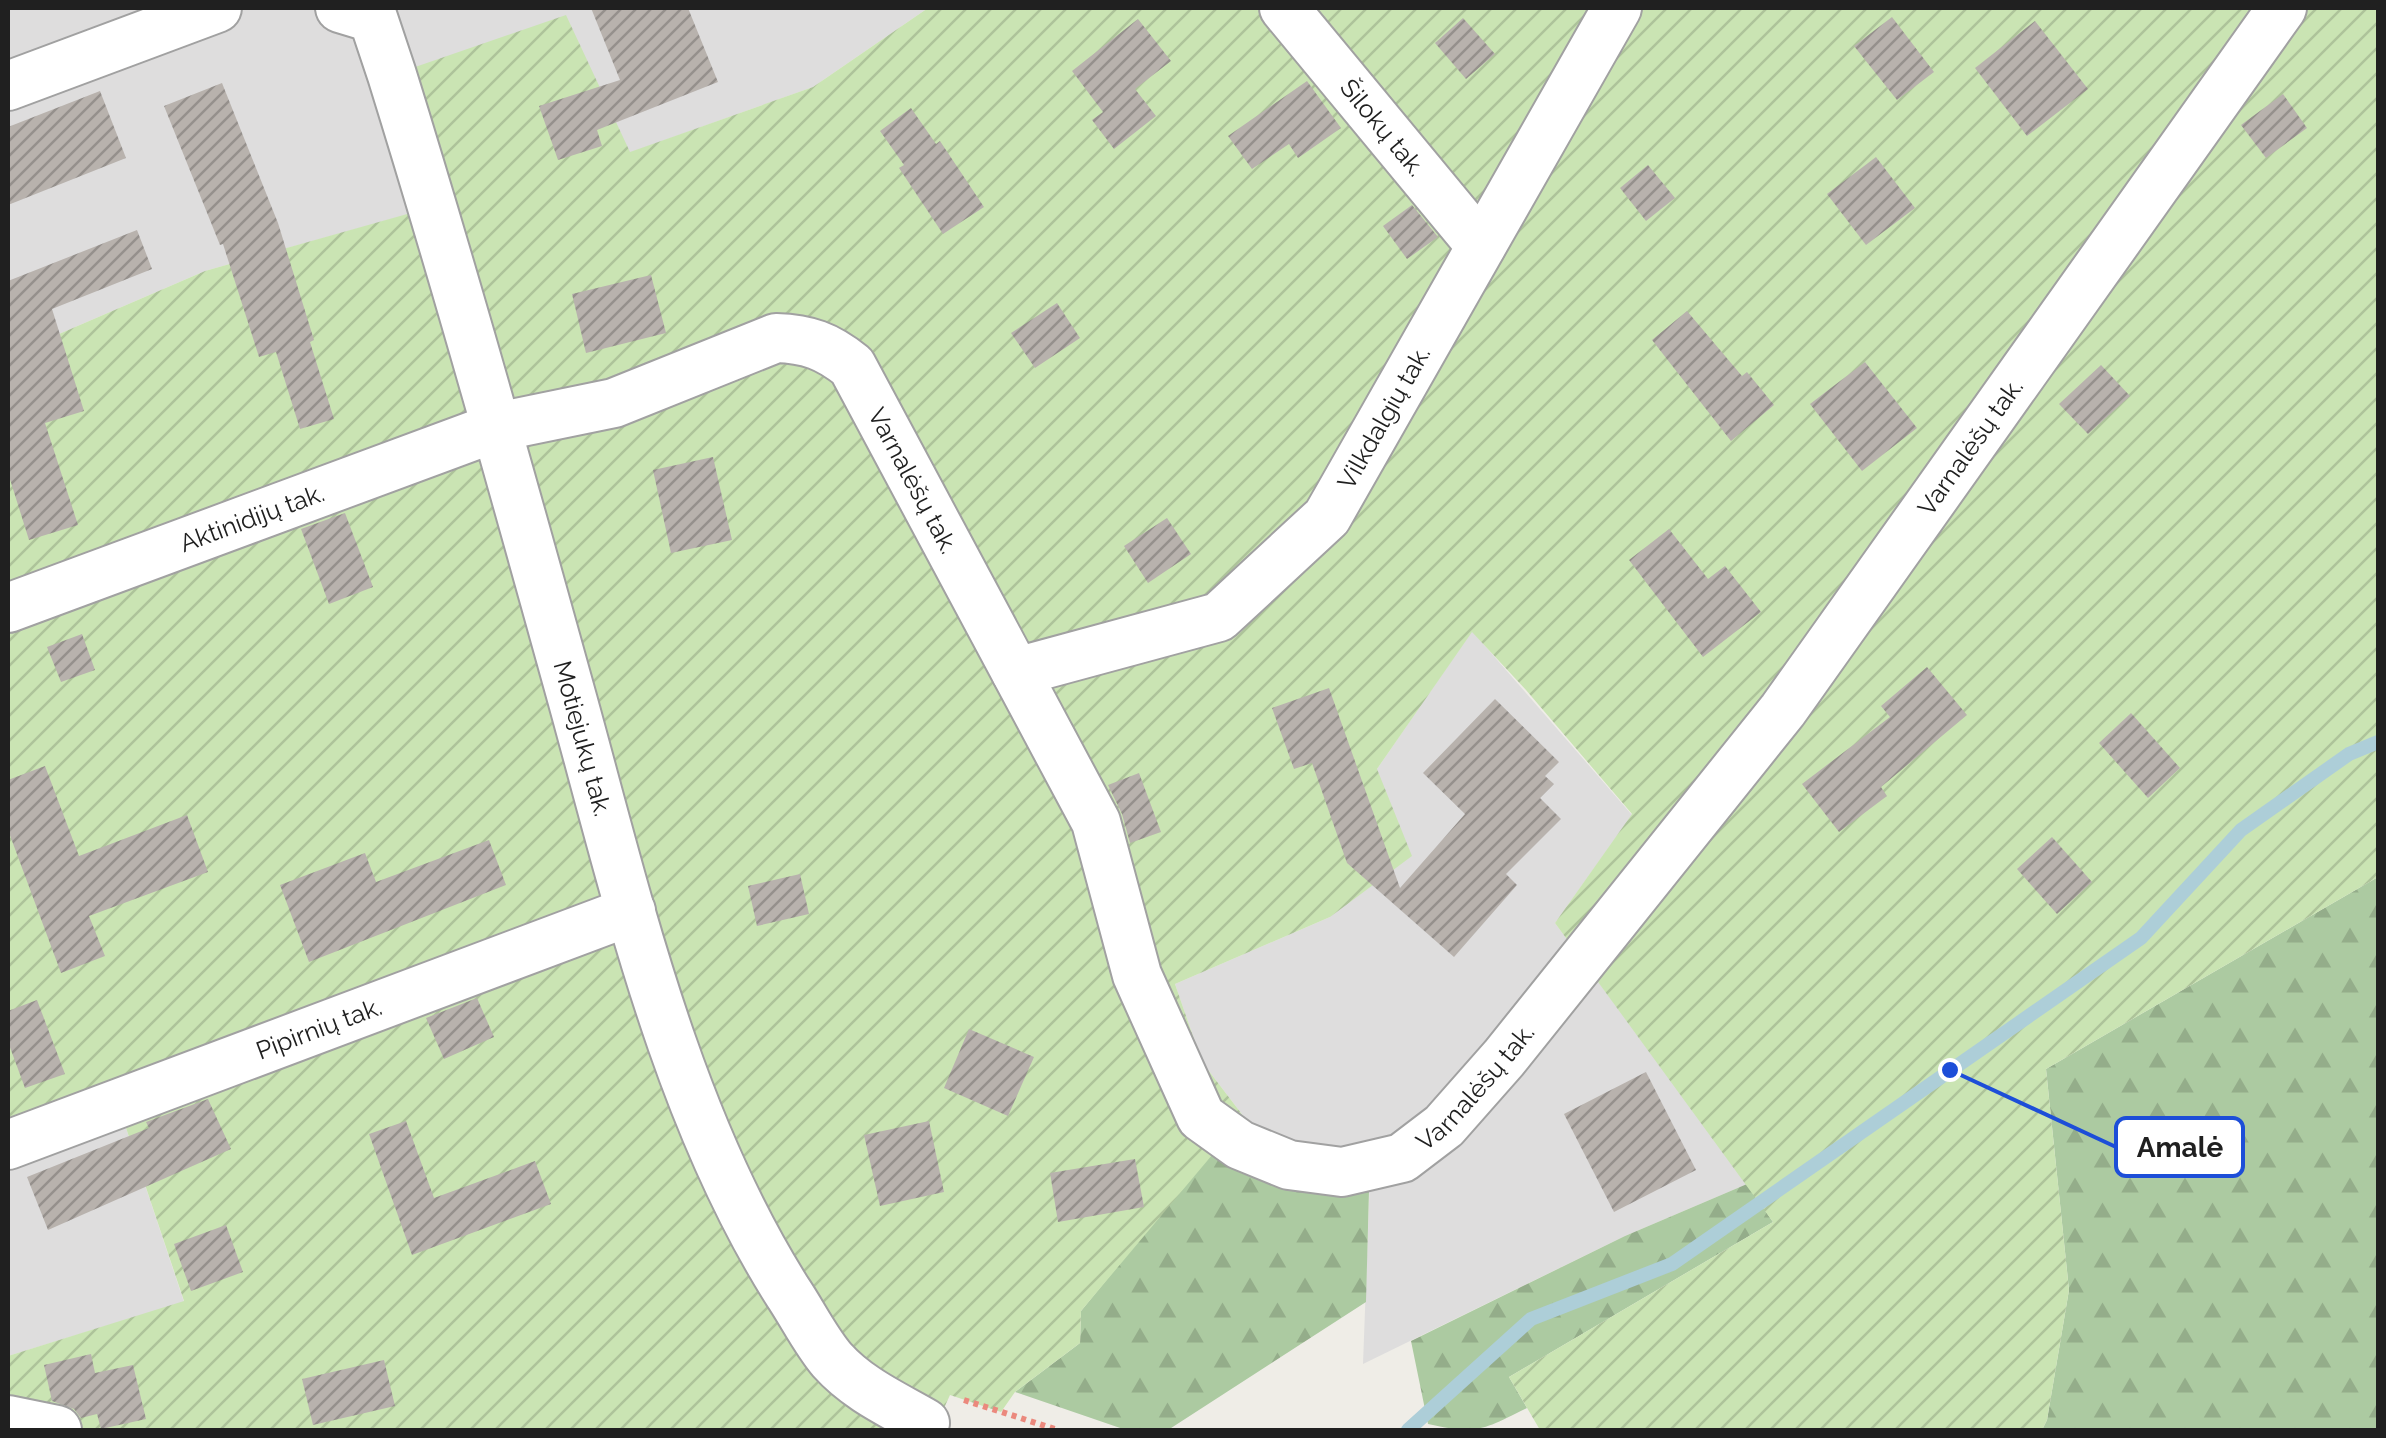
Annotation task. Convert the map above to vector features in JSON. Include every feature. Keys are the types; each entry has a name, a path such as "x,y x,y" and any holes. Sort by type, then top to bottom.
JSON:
{"street":[{"path":"8,86 217,8"},
{"name":"Šilokų tak.","path":"1284,8 1482,246"},
{"name":"Vilkdalgių tak.","path":"1016,672 1219,617 1328,518 1617,8"},
{"name":"Varnalėšų tak.","path":"497,427 614,404 776,338 805,339 830,348 852,366 1096,822 1137,974 1201,1116 1240,1145 1290,1165 1342,1172 1402,1158 1444,1126 1504,1058 1783,710 2282,8"},
{"name":"Motiejukų tak.","path":"375,11 497,427 631,910 682,1068 726,1180 764,1253 830,1358 858,1386 926,1423"},
{"name":"Aktinidijų tak.","path":"8,608 497,427"},
{"name":"Pipirnių tak.","path":"8,1145 631,910"},
{"path":"8,1420 57,1430"}],"shaded area":[{"path":"8,8 928,8 813,87 629,153 205,271 8,356"},
{"path":"1472,631 1632,815 1555,923 1747,1184 1625,1236 1363,1364 1371,1150 1296,1150 1244,1117 1202,1062 1175,984 1330,917 1377,769"},
{"path":"118,1104 184,1302 8,1356 8,1145"}],"green space":[{"path":"928,8 2378,8 2378,877 2046,1069 2069,1290 2047,1420 2042,1430 1540,1430 1509,1377 1773,1222 1555,923 1632,814 1472,632 1377,769 1412,856 1330,917 1175,984 1202,1062 1244,1117 1081,1311 1080,1343 1015,1392 1001,1412 950,1395 934,1430 8,1430 8,1356 184,1301 118,1104 8,1145 8,356 205,271 432,207 392,75 566,15 630,152 813,87"},
{"path":"2378,877 2378,1430 2042,1430 2047,1420 2069,1290 2046,1069"},
{"path":"1215,1147 1307,1186 1369,1191 1366,1302 1168,1430 1126,1430 1015,1392 1080,1343 1081,1311"},
{"path":"1747,1184 1773,1222 1509,1377 1527,1408 1469,1430 1428,1424 1411,1341 1625,1236"}],"building":[{"path":"591,8 688,8 718,82 597,130 602,146 558,160 539,106 620,80"},
{"path":"1892,17 1934,72 1897,100 1854,46"},
{"path":"1463,18 1495,54 1466,79 1435,43"},
{"path":"1138,19 1171,61 1135,89 1156,116 1114,149 1092,120 1103,112 1072,71"},
{"path":"2035,21 2088,89 2027,136 1975,68"},
{"path":"1307,81 1341,128 1298,158 1289,144 1252,169 1228,136"},
{"path":"222,83 278,223 334,419 300,429 276,352 259,357 223,244 220,245 164,106"},
{"path":"100,91 126,158 8,205 8,127"},
{"path":"2283,94 2307,128 2266,158 2241,125"},
{"path":"911,108 936,144 940,141 984,207 943,234 899,168 904,165 880,131"},
{"path":"1876,157 1915,208 1866,245 1827,194"},
{"path":"1648,165 1675,198 1646,221 1620,188"},
{"path":"1412,205 1438,237 1407,259 1383,226"},
{"path":"137,230 152,269 52,309 84,411 45,423 78,525 29,540 8,473 8,281"},
{"path":"651,275 666,333 586,353 572,294"},
{"path":"1057,303 1080,338 1035,368 1011,333"},
{"path":"1687,311 1742,376 1747,372 1774,405 1731,441 1652,340"},
{"path":"1865,362 1917,428 1862,471 1810,404"},
{"path":"2101,365 2130,396 2088,434 2059,404"},
{"path":"713,457 732,540 671,553 653,470"},
{"path":"345,513 373,587 329,604 301,529"},
{"path":"1167,518 1191,554 1148,583 1124,546"},
{"path":"1669,529 1708,579 1725,566 1761,612 1703,657 1629,560"},
{"path":"82,634 95,670 61,682 47,647"},
{"path":"1927,667 1967,715 1881,787 1887,796 1839,832 1802,784 1890,717 1881,706"},
{"path":"1329,688 1400,888 1465,814 1423,773 1495,699 1559,762 1545,776 1554,784 1540,798 1561,819 1506,874 1517,885 1454,957 1347,863 1312,763 1294,769 1272,708"},
{"path":"2131,713 2180,768 2148,798 2099,743"},
{"path":"45,766 79,856 187,815 208,872 89,916 105,956 61,973 8,830 8,780"},
{"path":"1139,773 1161,832 1130,843 1108,785"},
{"path":"2052,837 2092,882 2057,914 2017,869"},
{"path":"489,840 506,885 309,962 280,885 365,853 376,882"},
{"path":"800,874 809,914 757,926 748,886"},
{"path":"477,998 494,1037 444,1059 426,1018"},
{"path":"37,1000 65,1074 25,1088 8,1042 8,1011"},
{"path":"969,1029 1034,1057 1008,1116 944,1088"},
{"path":"1646,1072 1696,1170 1614,1212 1564,1114"},
{"path":"208,1099 231,1149 48,1230 27,1177 149,1128 146,1122"},
{"path":"406,1121 434,1198 535,1161 551,1204 412,1255 369,1134"},
{"path":"929,1121 944,1192 880,1206 864,1135"},
{"path":"1135,1159 1144,1207 1058,1222 1050,1173"},
{"path":"226,1225 243,1272 191,1291 174,1244"},
{"path":"91,1354 95,1373 133,1365 146,1419 101,1429 97,1414 81,1418 74,1409 52,1401 44,1365"},
{"path":"384,1360 395,1406 313,1425 302,1379"}],"waterway":[{"path":"1408,1430 1531,1319 1672,1264 2141,938 2241,830 2349,754 2378,742"}],"place":[{"name":"Amalė","path":"1950,1070"}]}
